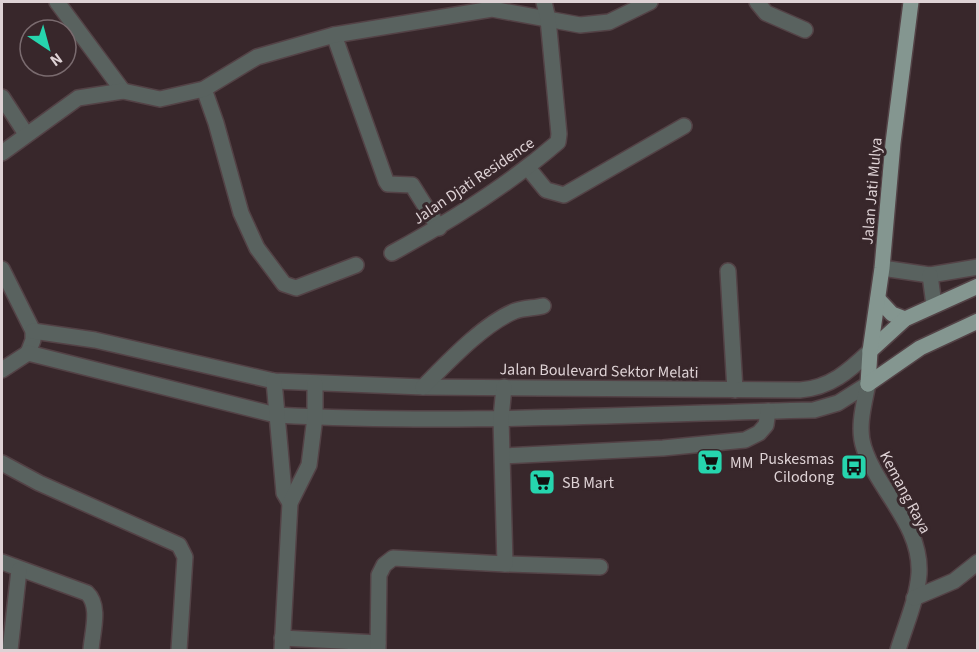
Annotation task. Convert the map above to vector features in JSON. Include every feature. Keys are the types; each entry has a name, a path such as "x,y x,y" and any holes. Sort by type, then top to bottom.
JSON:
{"main road":[{"name":"Jalan Jati Mulya","path":"868,384 870,351 882,268 892,143 911,2"},
{"path":"870,351 905,319 978,286"},
{"path":"878,299 892,314 905,319"},
{"path":"868,384 920,348 978,321"}],"street":[{"path":"544,2 548,19"},
{"path":"2,153 78,98 123,91 160,99 204,89 257,57 333,35 492,5 580,25 609,22 650,2"},
{"path":"757,2 766,13 805,30"},
{"path":"61,3 123,91"},
{"name":"Jalan Djati Residence","path":"392,253 439,228 528,168 558,142 548,19"},
{"path":"333,35 386,181 388,184 412,185 439,228"},
{"path":"204,89 241,213 257,248 284,284 296,288 356,265"},
{"path":"2,97 26,134"},
{"path":"528,168 546,190 564,195 684,126"},
{"path":"882,268 930,275 978,267"},
{"path":"2,269 33,331 33,340 28,353 2,370"},
{"path":"728,271 735,390"},
{"path":"930,275 934,305"},
{"path":"423,387 455,355 491,325 515,311 543,306"},
{"name":"Jalan Boulevard Sektor Melati","path":"33,331 95,340 139,352 274,381 423,387 815,389 831,383 853,368 870,351"},
{"path":"28,353 276,415 315,417 501,418 814,410 838,404 868,384"},
{"path":"274,381 284,493 290,503"},
{"path":"315,384 315,417 309,465 290,503 282,644 378,647 379,576 384,565 393,558 600,567"},
{"name":"Kemang Raya","path":"868,384 862,412 863,446 870,464 908,527 914,542 919,573 898,651"},
{"path":"504,387 501,418 505,564"},
{"path":"503,456 663,448 745,440 759,433 766,425 768,411"},
{"path":"2,463 39,483 179,545 185,557 179,651"},
{"path":"2,562 18,570 87,593 95,609 91,651"},
{"path":"914,598 954,581 977,563"},
{"path":"10,651 18,570"}],"place":[{"name":"MM","path":"710,462"},
{"name":"Puskesmas Cilodong","path":"854,467"},
{"name":"SB Mart","path":"542,482"}]}
